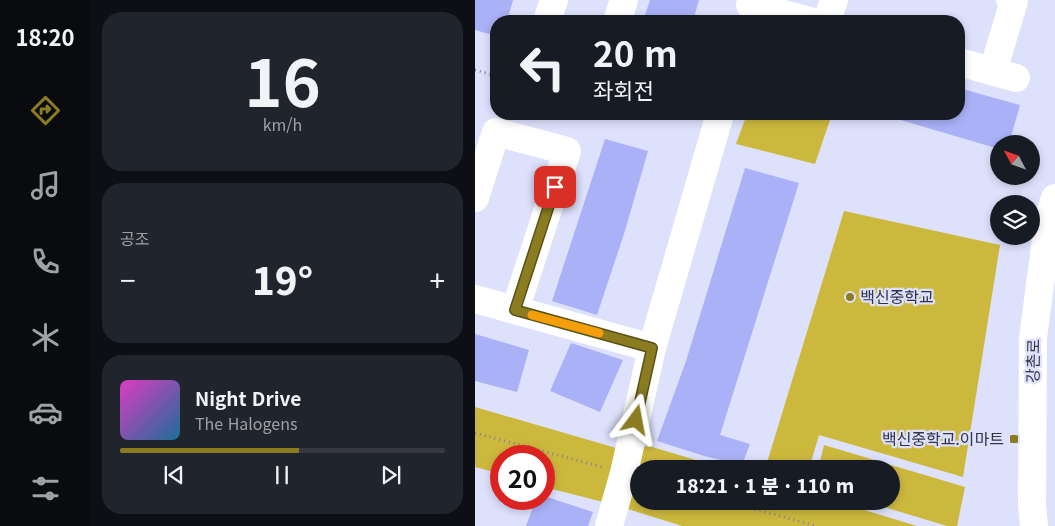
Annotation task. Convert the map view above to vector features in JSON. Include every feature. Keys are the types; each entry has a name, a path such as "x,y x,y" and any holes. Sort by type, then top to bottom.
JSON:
{"main road":[{"path":"549,15 554,0"},
{"path":"619,15 624,0"},
{"path":"829,15 834,0"},
{"path":"965,64 1004,75 1014,1 1010,0"},
{"path":"749,9 780,15"},
{"path":"609,526 624,473 652,348 718,120"},
{"path":"475,198 496,132 567,151 515,310"},
{"name":"강촌로","path":"1034,526 1032,505 1033,338 1049,217 1055,198"},
{"path":"475,299 652,348"}],"path":[{"path":"475,70 490,74"},
{"path":"475,433 624,473"},
{"path":"758,510 816,526"}],"shaded area":[{"path":"745,120 830,120 815,164 736,144"},
{"path":"844,211 990,243 990,245 1000,245 963,477 819,435 812,460 768,460"},
{"path":"475,407 623,450 649,446 696,460 630,460 630,510 555,490 555,445 490,445 490,471 475,467"},
{"path":"824,445 874,460 820,460"},
{"path":"900,468 965,487 957,526 947,526 894,510 900,510"},
{"path":"631,510 865,510 917,526 682,526"}],"building":[{"path":"475,0 513,0 509,15 490,15 490,34 475,30"},
{"path":"650,0 699,0 695,15 645,15"},
{"path":"965,90 1020,105 1012,135 990,135 990,146 901,120 965,120"},
{"path":"605,139 648,151 624,234 597,315 552,301"},
{"path":"745,168 799,183 720,435 750,444 744,460 721,460 657,441 686,361"},
{"path":"475,334 529,350 517,392 475,381"},
{"path":"571,343 623,360 600,412 550,391"},
{"path":"555,500 593,512 588,526 526,526 532,510 555,510"}],"slow traffic":[{"path":"532,315 599,333"}],"place":[{"name":"백신중학교","path":"850,297"},
{"name":"백신중학교.이마트","path":"1014,439"}],"route":[{"path":"555,187 515,310 652,348 636,420"}]}
